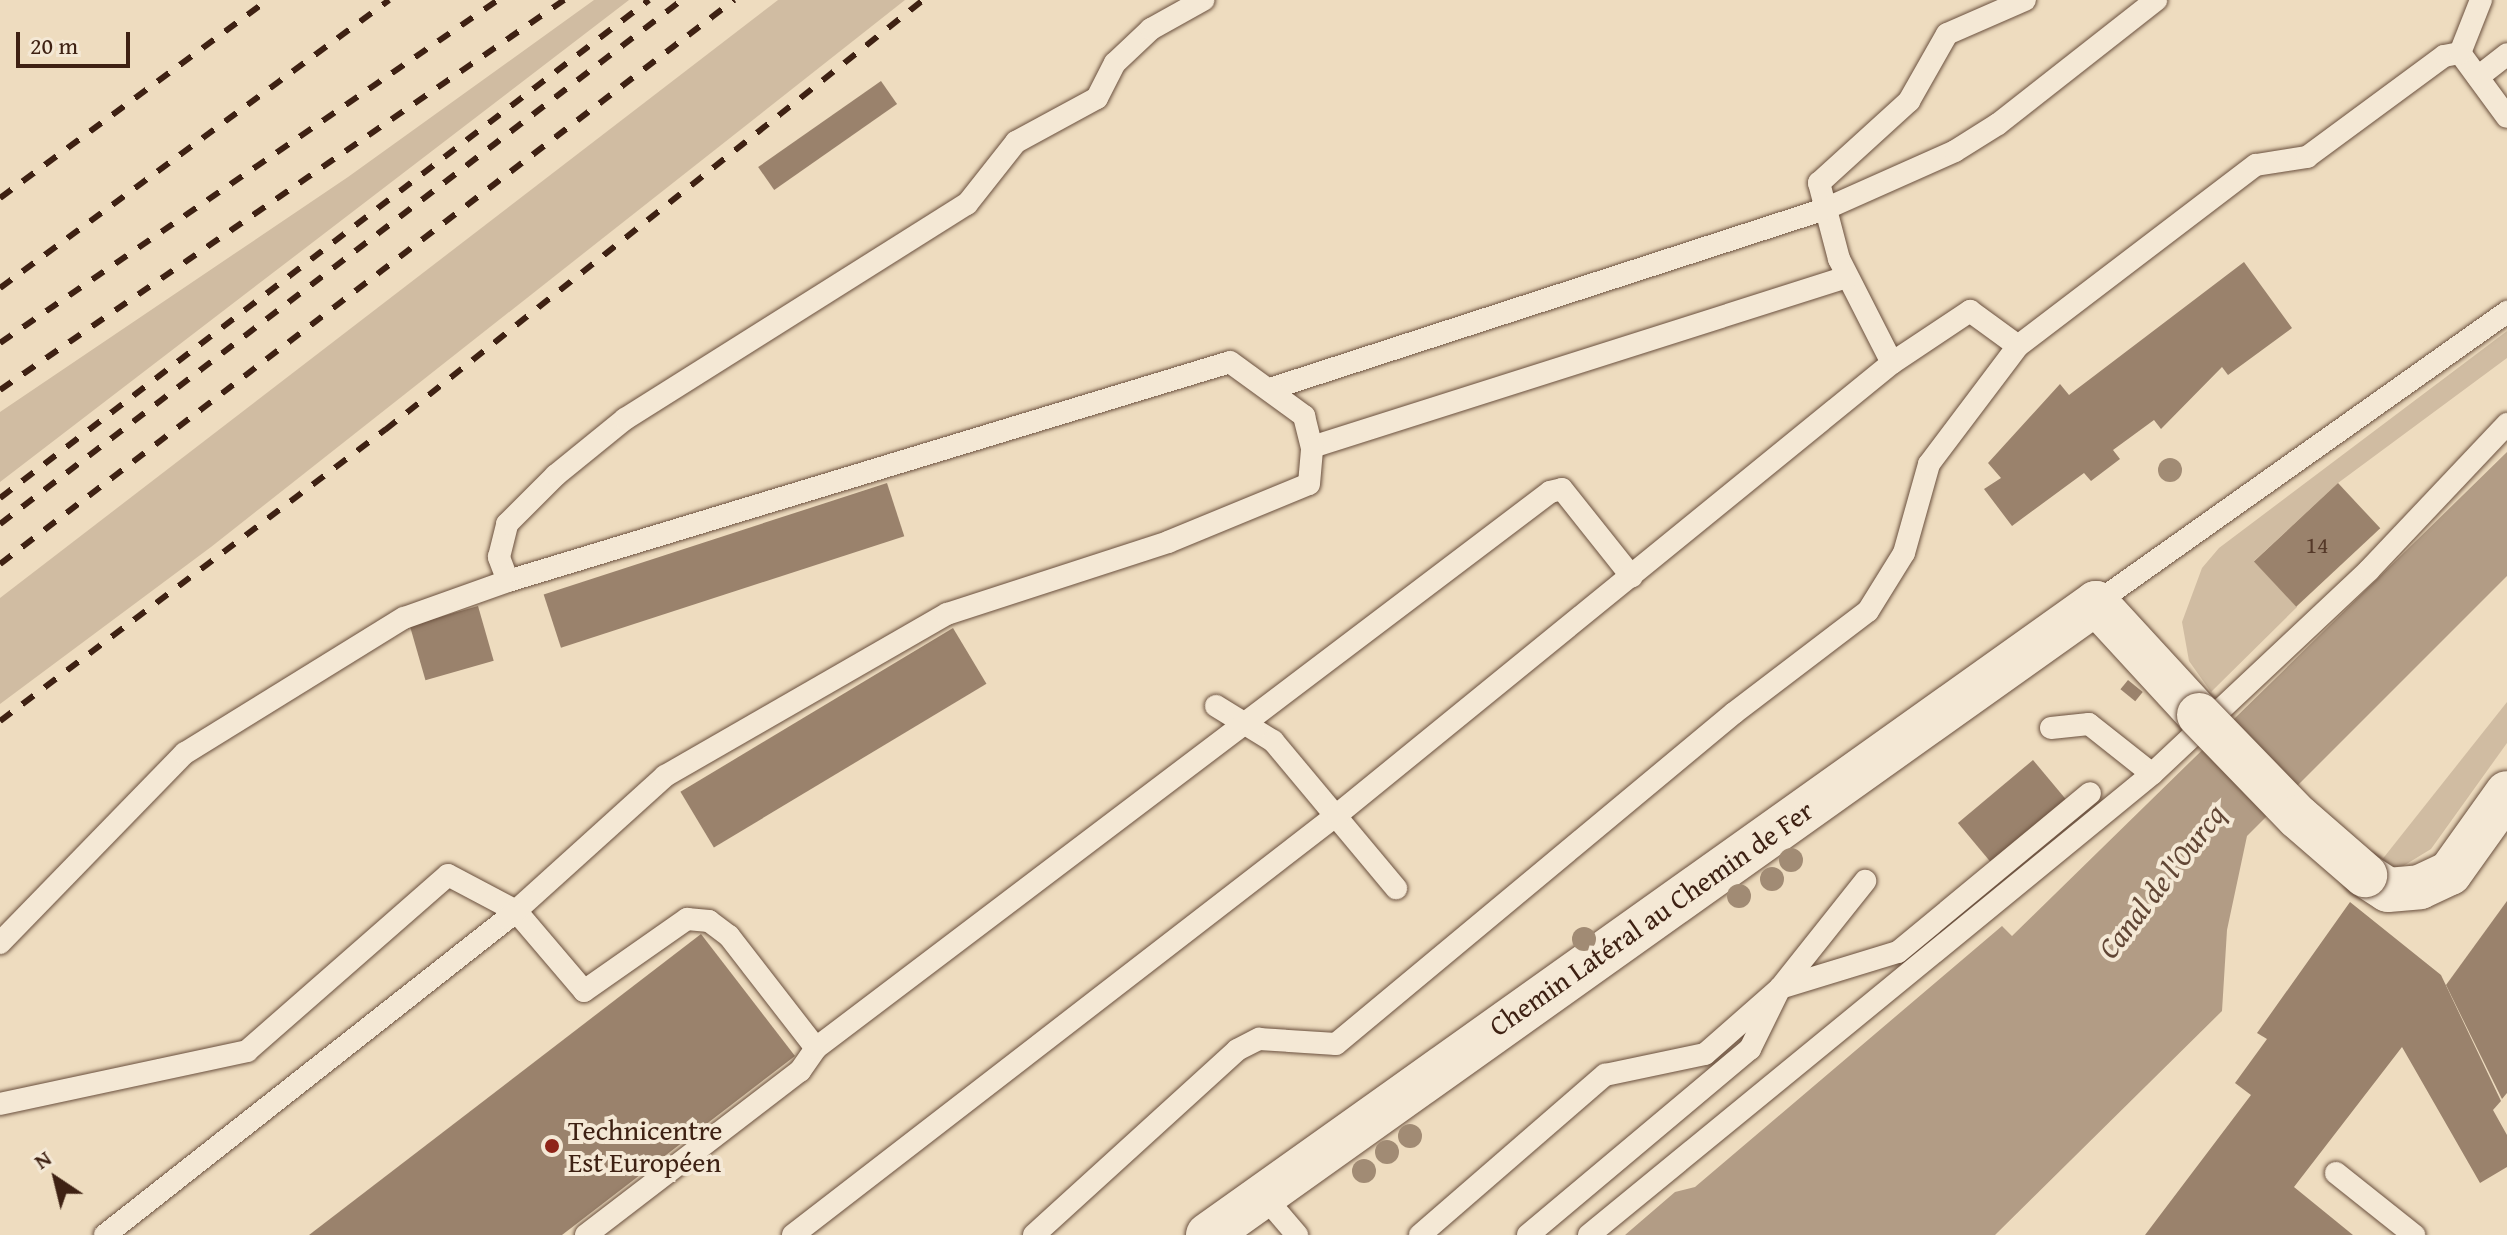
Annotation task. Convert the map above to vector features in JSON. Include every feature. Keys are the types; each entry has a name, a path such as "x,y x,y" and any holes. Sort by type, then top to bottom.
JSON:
{"street":[{"path":"2096,603 2298,817 2365,875 2388,890 2420,887 2450,873 2507,793"},
{"name":"Chemin Latéral au Chemin de Fer","path":"1208,1235 2096,603"}],"lane":[{"path":"508,581 499,557 507,524 556,475 625,419 967,204 1016,142 1097,98 1115,63 1151,29 1203,0"},
{"path":"1892,363 1847,277 1819,183 1909,101 1947,34 2025,0"},
{"path":"1270,389 1825,209 1966,144 2156,0"},
{"path":"2460,53 2481,0"},
{"path":"2460,53 2507,117"},
{"path":"1034,1235 1237,1050 1259,1039 1336,1044 1734,713 1868,611 1904,553 1929,464 2018,346 2256,165 2307,157 2444,56 2460,53"},
{"path":"2478,77 2507,54"},
{"path":"1312,447 1847,277"},
{"path":"793,1235 1338,814 1892,363 1970,311 2018,346"},
{"path":"2096,603 2507,312"},
{"path":"0,943 185,753 404,618 508,581 1230,362 1304,416 1312,447 1309,484 1168,542 947,614 665,776 516,911 105,1235"},
{"path":"1589,1235 2152,774 2369,570 2507,424"},
{"path":"586,1235 800,1071 816,1048 1550,492 1562,489 1632,577"},
{"path":"1216,706 1249,721 1338,814 1396,888"},
{"path":"2051,728 2089,724 2152,774"},
{"path":"1528,1235 1750,1049 1780,988 1898,952 2090,793"},
{"path":"0,1104 247,1051 448,875 516,911 584,991 687,919 709,921 729,936 816,1048"},
{"path":"1420,1235 1605,1075 1705,1054 1780,988 1865,881"},
{"path":"2336,1173 2414,1235"},
{"path":"1262,1194 1297,1235"}],"shaded area":[{"path":"594,0 629,0 0,482 0,412 348,177"},
{"path":"778,0 905,0 211,547 0,704 0,598"},
{"path":"2507,331 2507,358 2338,483 2254,561 2297,607 2211,692 2189,661 2182,622 2202,568 2219,548"},
{"path":"2507,702 2507,743 2431,849 2400,868 2377,866"}],"water":[{"name":"Canal de l'Ourcq","path":"2507,452 2507,576 2247,836 2227,930 2222,1011 1995,1235 1625,1235 1675,1192 1695,1187 2002,926 2012,936"}],"building":[{"path":"881,81 897,104 774,190 758,167"},
{"path":"2244,262 2292,328 2228,375 2222,367 2161,429 2154,420 2113,450 2120,459 2091,481 2084,473 2012,526 1984,489 2001,478 1988,463 2060,384 2069,395"},
{"path":"887,483 904,536 561,648 544,595"},
{"path":"2338,483 2380,528 2296,607 2254,561"},
{"path":"478,606 494,661 425,680 410,626"},
{"path":"953,628 986,684 714,847 680,792"},
{"path":"2128,680 2143,692 2135,701 2120,689"},
{"path":"2033,760 2068,802 1993,865 1958,823"},
{"path":"2507,901 2507,1093 2502,1099 2446,985"},
{"path":"2350,902 2441,975 2501,1101 2493,1110 2507,1135 2507,1167 2480,1183 2402,1047 2294,1187 2353,1235 2145,1235 2251,1095 2235,1083 2267,1039 2257,1033"},
{"name":"Technicentre Est Européen","path":"701,934 795,1056 562,1235 309,1235"}],"railway":[{"path":"0,198 268,0"},
{"path":"0,288 389,0"},
{"path":"0,343 498,0"},
{"path":"0,390 564,0"},
{"path":"0,498 649,0"},
{"path":"0,524 682,0"},
{"path":"0,564 734,0"},
{"path":"0,721 385,430 923,0"}],"place":[{"name":"Technicentre Est Européen","path":"552,1146"}]}
